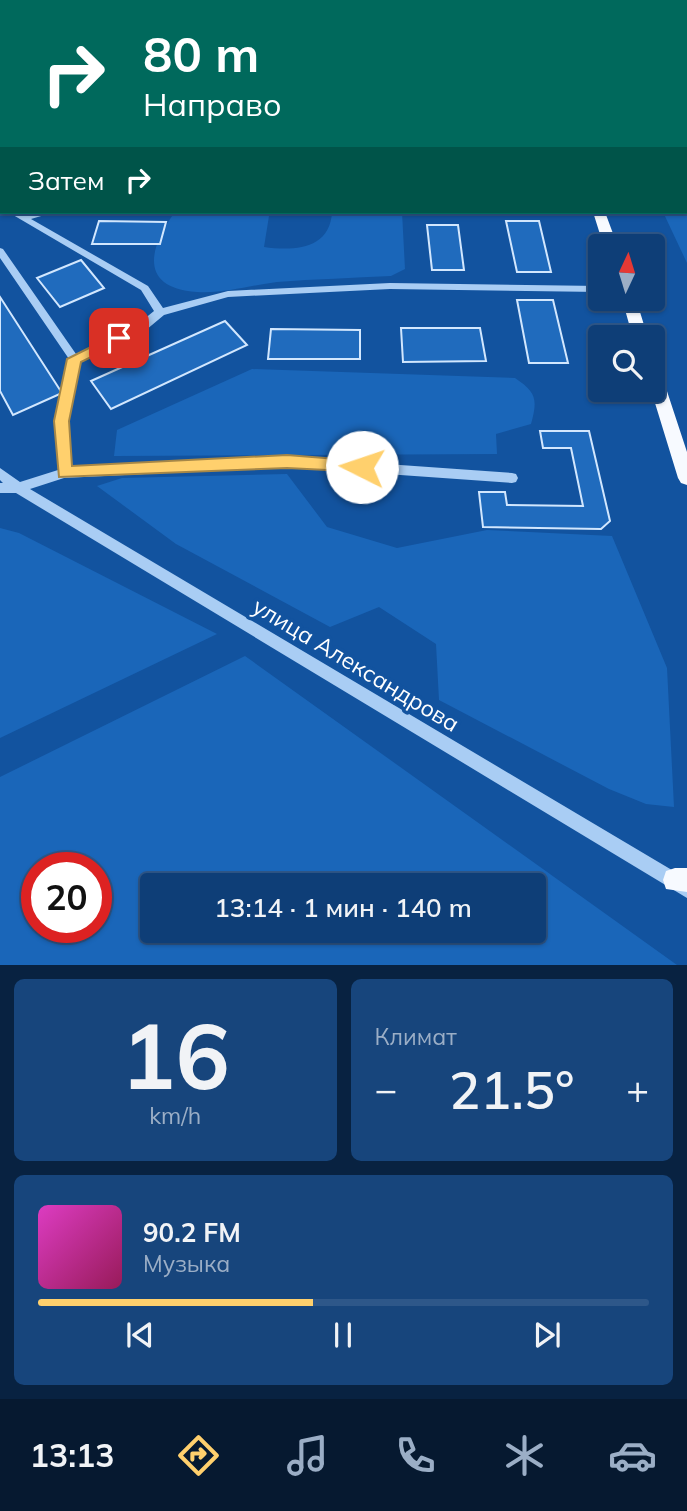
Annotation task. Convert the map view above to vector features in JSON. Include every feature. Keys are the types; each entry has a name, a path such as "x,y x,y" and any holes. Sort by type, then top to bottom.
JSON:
{"main road":[{"path":"600,214 607,234"},
{"path":"662,402 687,478"}],"street":[{"path":"16,214 145,288 160,312"},
{"path":"24,218 38,214"},
{"path":"0,251 74,359 61,421 64,473"},
{"path":"74,359 142,327 160,312 228,294 390,286 588,289"},
{"path":"0,488 18,488 64,473 287,462 512,478"},
{"path":"0,473 18,488"},
{"name":"улица Александрова","path":"18,488 683,883"}],"shaded area":[{"path":"174,214 266,214 269,216 264,247 287,249 317,241 330,225 332,214 402,214 405,269 391,276 277,282 217,292 178,289 165,283 157,274 154,264 159,239"},
{"path":"664,214 687,214 687,263"},
{"path":"252,369 515,378 531,392 535,402 531,424 496,434 497,454 114,456 117,430"},
{"path":"287,474 327,527 397,548 487,530 612,536 667,668 674,807 646,804 609,789 439,700 436,644 379,607 330,627 176,544 97,486 122,478"},
{"path":"0,528 19,533 217,634 0,738"},
{"path":"245,656 677,965 0,965 0,777"}],"building":[{"path":"99,221 166,222 160,244 92,244"},
{"path":"506,221 539,221 551,272 517,272"},
{"path":"427,225 458,225 464,270 432,270"},
{"path":"81,260 104,288 60,307 37,278"},
{"path":"0,297 62,393 13,415 0,391"},
{"path":"517,300 553,300 568,363 529,363"},
{"path":"225,321 247,345 111,409 91,381"},
{"path":"401,328 480,328 486,361 403,362"},
{"path":"271,329 360,330 360,359 268,359"},
{"path":"540,431 589,431 610,521 601,529 483,527 479,492 505,492 507,505 583,506 571,448 543,448"}],"route":[{"path":"119,338 74,359 61,421 64,473 287,462 362,467"}]}
